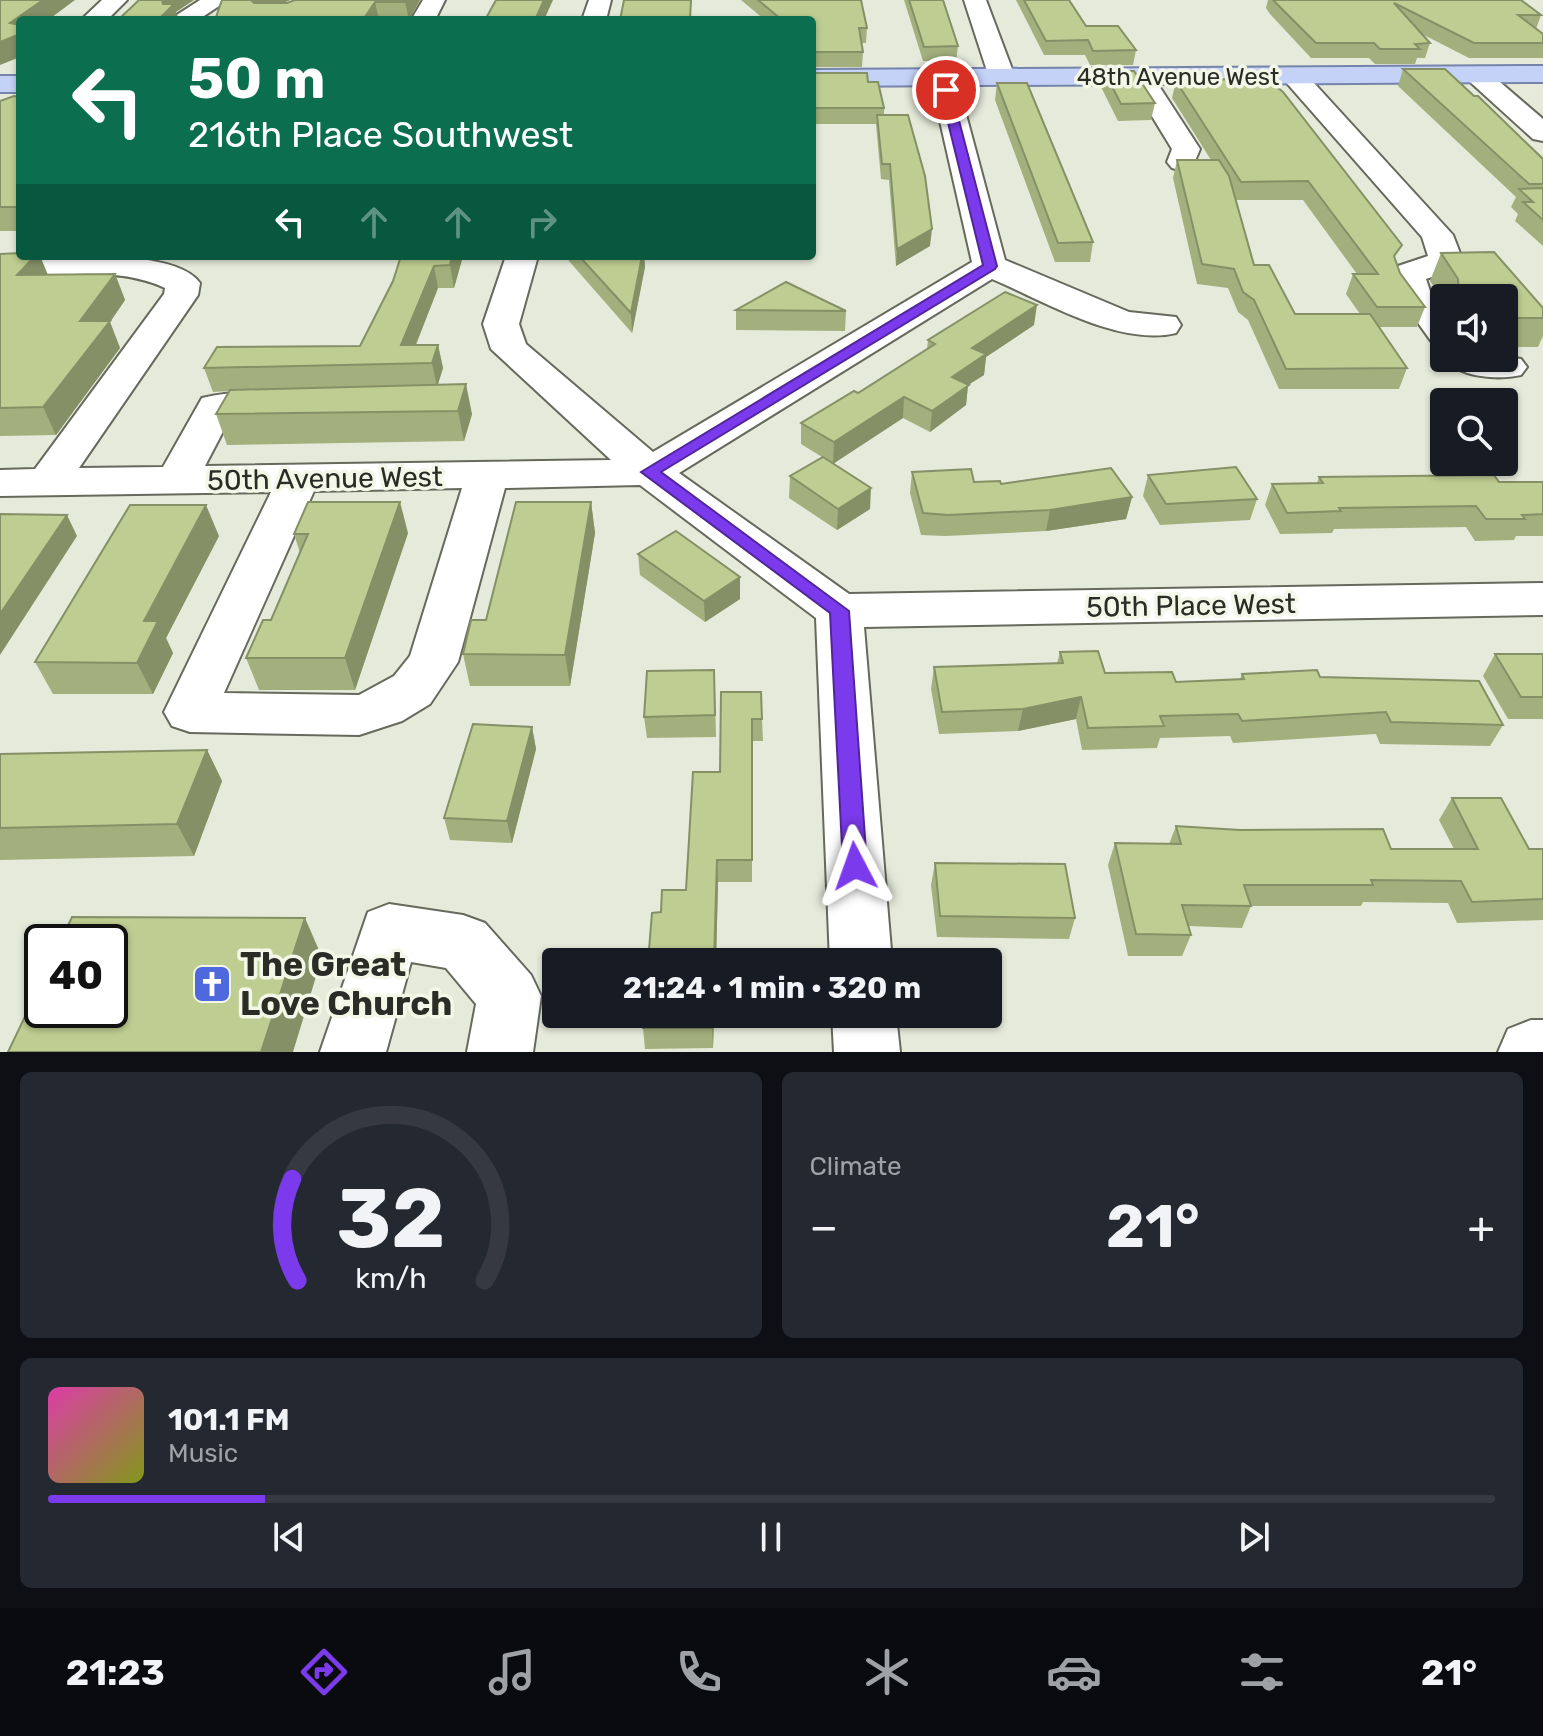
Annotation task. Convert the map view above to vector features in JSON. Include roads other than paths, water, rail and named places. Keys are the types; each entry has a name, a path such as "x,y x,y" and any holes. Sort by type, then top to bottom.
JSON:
{"main road":[{"name":"48th Avenue West","path":"816,78 1543,74"}],"street":[{"path":"98,16 116,0"},
{"path":"188,16 217,0"},
{"path":"975,0 1002,77"},
{"path":"1477,75 1543,133"},
{"path":"1294,76 1437,235 1446,261 1407,274 1413,292 1430,314"},
{"path":"943,77 990,266"},
{"path":"1141,77 1186,149 1182,162"},
{"path":"521,260 501,324 509,349 650,472 839,611 860,948"},
{"path":"990,266 1123,322 1163,325"},
{"path":"650,472 990,266"},
{"path":"0,267 144,268 169,275 183,283 181,295 18,491"},
{"path":"177,480 216,406 324,404"},
{"name":"50th Avenue West","path":"18,491 177,480 650,472"},
{"path":"299,478 190,712 359,715 384,707 412,690 433,662 487,475"},
{"name":"50th Place West","path":"839,611 1543,599"},
{"path":"353,1052 389,931 463,943 509,996 500,1052"},
{"path":"865,1028 867,1052"},
{"path":"1531,1052 1543,1052"}],"place":[{"name":"The Great Love Church","path":"212,984"}]}
